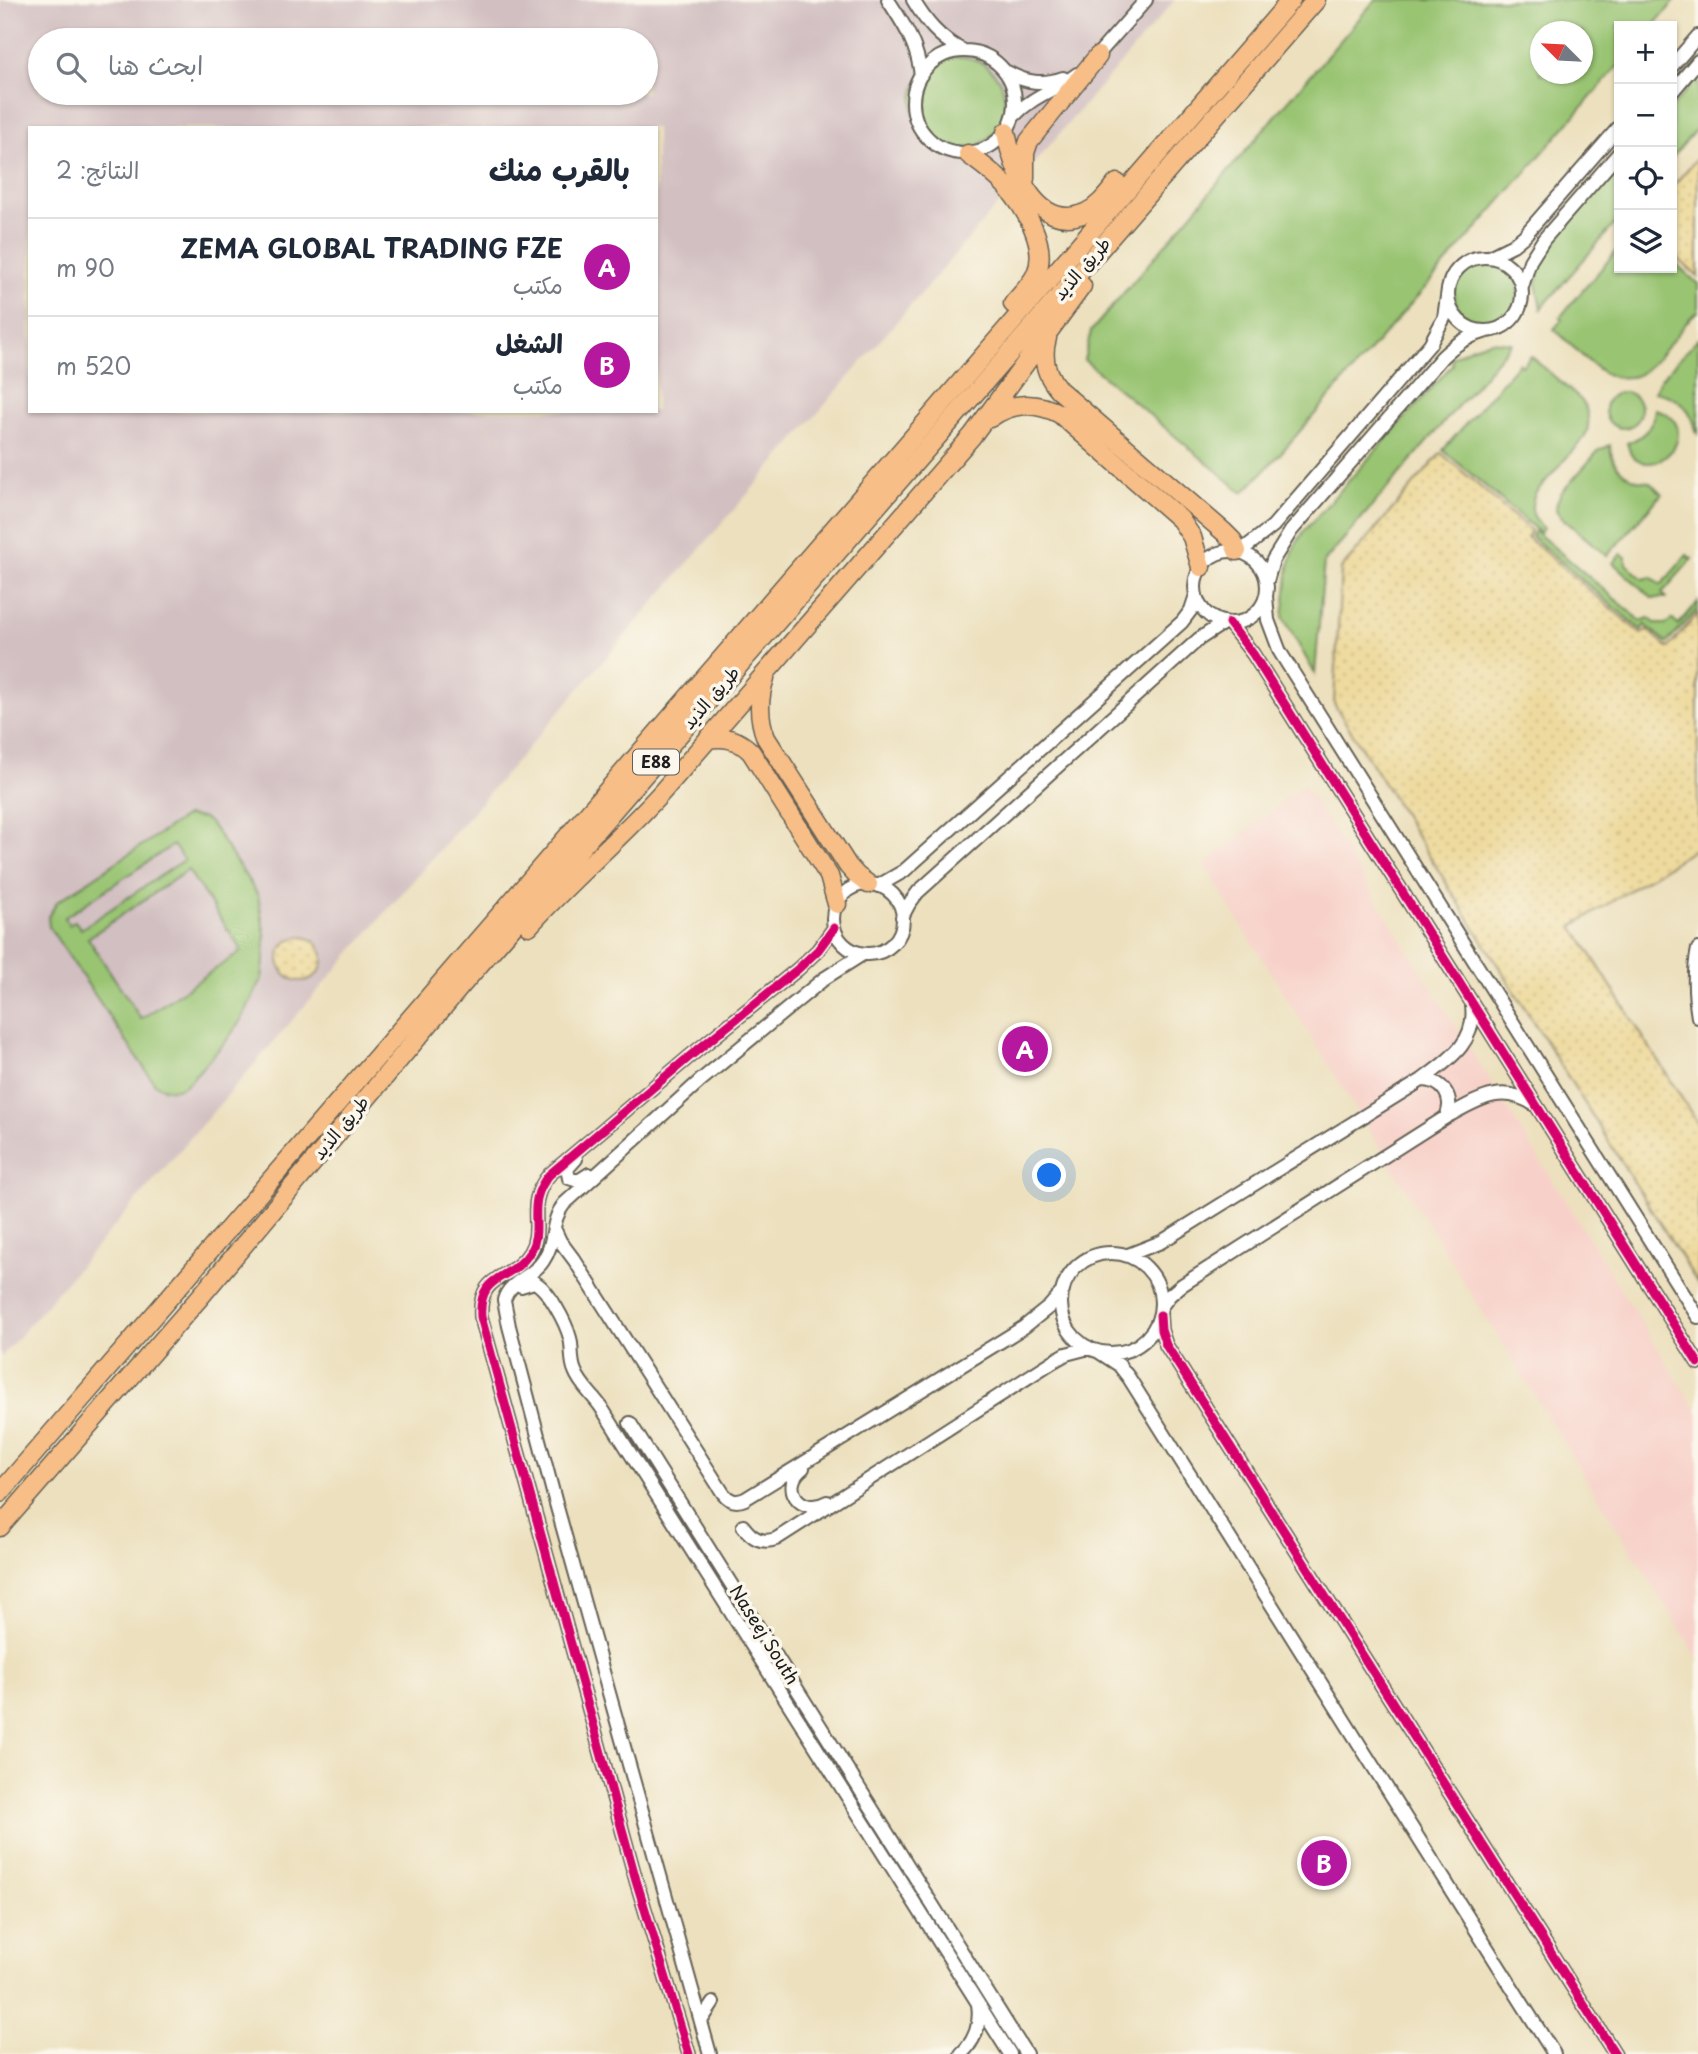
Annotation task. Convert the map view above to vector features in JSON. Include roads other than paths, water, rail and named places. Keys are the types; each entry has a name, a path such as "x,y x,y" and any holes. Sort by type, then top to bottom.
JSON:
{"highway":[{"name":"طريق الذيد","path":"0,1493 1291,0"},
{"name":"طريق الذيد","path":"0,1527 200,1297 460,987 1316,0"},
{"path":"1027,190 1024,166 1029,141 1092,61"},
{"path":"1010,124 1013,164 1027,190 1035,201 1050,212 1068,216 1086,213 1101,201 1175,116 1192,102 1212,92"},
{"path":"956,388 971,353 1032,281 1040,260 1038,244 1016,199 994,174 968,153"},
{"path":"460,987 484,977 566,886 647,809 972,436 1096,268 1106,241"},
{"path":"1050,330 1046,342 1045,363 1053,383 1228,536 1239,551"},
{"path":"972,436 991,418 1013,406 1037,405 1060,414 1173,512 1192,537 1201,567"},
{"path":"768,671 761,690 759,709 766,738 848,866 873,885"},
{"path":"708,739 732,739 751,752 829,876 837,904"}],"street":[{"path":"888,0 910,33 920,75"},
{"path":"912,0 939,36 962,50"},
{"path":"1092,61 1065,78 1041,83 1028,81 1006,71 989,57 972,51 952,52 934,61 920,75 913,101 916,120 927,138 946,150 968,153 989,147 1029,102 1064,83 1092,61 1146,0"},
{"path":"1677,60 1698,36"},
{"path":"1677,86 1698,61"},
{"path":"1006,71 1015,93 1010,124"},
{"path":"1239,551 1273,526 1430,344 1444,318 1453,275 1467,262 1489,257 1524,236 1614,133"},
{"path":"1521,287 1530,261 1545,239 1614,159"},
{"path":"1489,257 1506,264 1519,278 1521,303 1516,316 1501,327 1462,340 1442,357 1291,531 1278,550 1267,581 1268,620 1280,652 1698,1317"},
{"path":"1448,289 1448,300 1457,319 1466,326 1487,331"},
{"path":"863,954 845,946 834,929 834,912 841,897 853,888 873,885 904,871 1182,622 1191,610 1201,567 1214,555 1225,551 1239,551 1261,565 1267,581"},
{"path":"1196,595 1207,613 1227,623 1253,654 1698,1363"},
{"path":"902,917 918,892 1199,639 1227,623 1249,618 1260,609 1266,596"},
{"path":"710,2054 503,1304 511,1287 542,1264 551,1245 556,1216 564,1204 701,1080 825,978 863,954 881,952 893,943 901,931 902,917 898,901 873,885"},
{"path":"689,2054 636,1880 481,1317 480,1303 487,1287 525,1259 532,1247 535,1234 535,1202 545,1180 798,968 818,950 834,929"},
{"path":"1698,949 1694,993 1698,1017"},
{"path":"1471,1003 1472,1022 1466,1040 1454,1055 1422,1080 1161,1242 1128,1255 1104,1253 1084,1260 1069,1275 1061,1300 1064,1320 1074,1336 1113,1360 1129,1378 1554,2054"},
{"path":"1422,1080 1434,1082 1444,1089 1449,1100 1446,1117"},
{"path":"743,1526 757,1540 772,1541 1052,1362 1074,1352 1121,1352 1142,1343 1150,1335 1170,1295 1182,1285 1446,1117 1495,1094 1517,1096 1537,1106"},
{"path":"592,1139 568,1166 566,1174 573,1181 581,1181 596,1168 609,1163"},
{"path":"553,1226 560,1241 725,1496 734,1501 745,1499 1024,1327 1049,1307 1063,1291"},
{"path":"1128,1255 1144,1265 1160,1289 1161,1330 1166,1345 1615,2054"},
{"name":"Naseej South","path":"509,1326 508,1306 511,1295 525,1283 540,1285 568,1330 573,1368 579,1380 601,1407 1010,2054"},
{"path":"491,1353 500,1345 515,1349"},
{"path":"629,1423 1026,2054"},
{"path":"822,1451 815,1460 796,1474 793,1483 795,1497 802,1504 816,1507 846,1494"},
{"path":"701,2021 713,2003"},
{"path":"961,2054 971,2044 977,2032 978,2004"}],"place":[{"name":"ZEMA GLOBAL TRADING FZE","path":"1025,1049"},
{"name":"الشغل","path":"1324,1863"}]}
